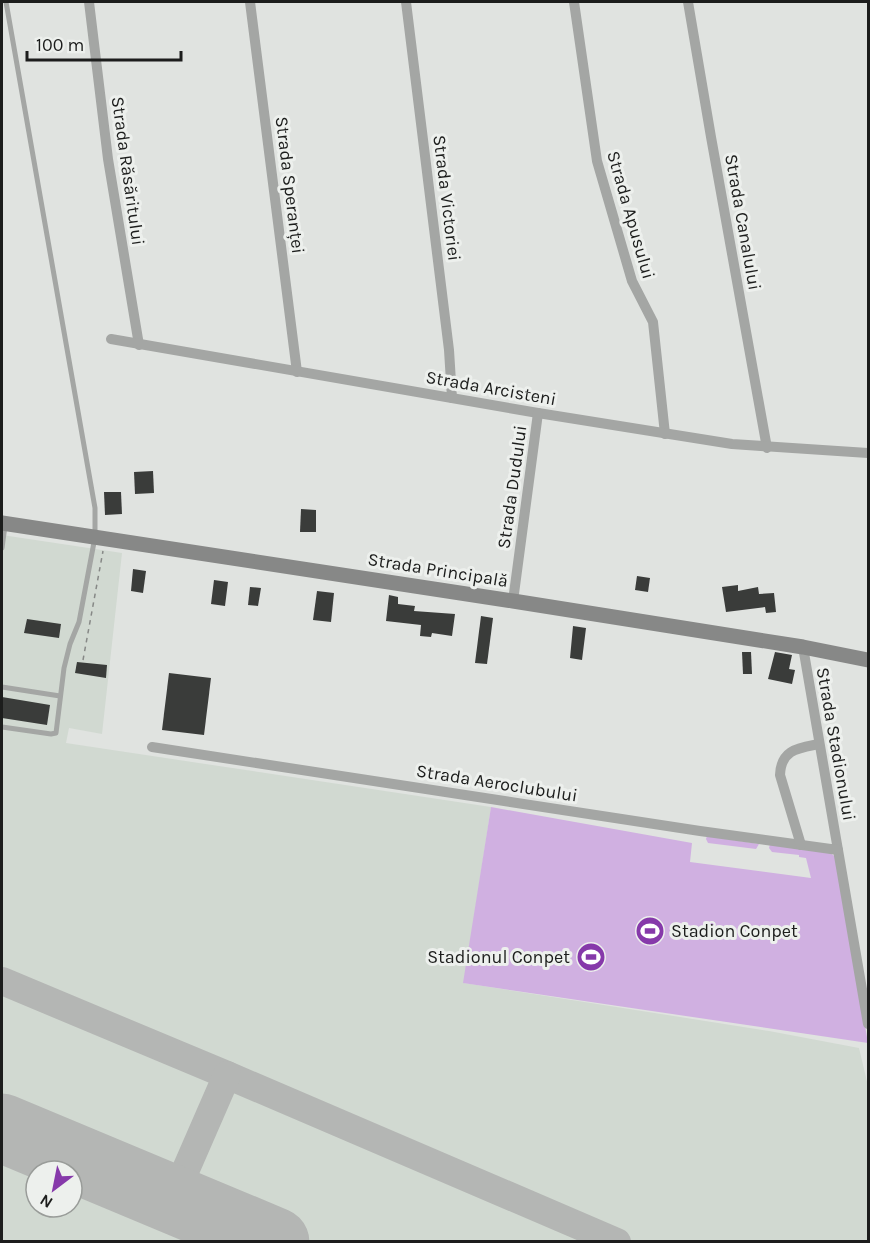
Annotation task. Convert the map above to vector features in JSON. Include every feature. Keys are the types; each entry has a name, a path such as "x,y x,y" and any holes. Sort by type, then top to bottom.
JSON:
{"main road":[{"name":"Strada Principală","path":"3,524 99,543 513,601 803,647 868,660"}],"street":[{"name":"Strada Răsăritului","path":"89,2 108,159 139,345"},
{"name":"Strada Speranței","path":"250,2 297,372"},
{"name":"Strada Victoriei","path":"406,2 449,350 452,398"},
{"name":"Strada Apusului","path":"574,2 597,161 632,281 653,322 664,434"},
{"name":"Strada Canalului","path":"688,2 767,448"},
{"name":"Strada Arcisteni","path":"111,339 664,434 767,448 868,453"},
{"name":"Strada Dudului","path":"513,601 538,413"},
{"name":"Strada Stadionului","path":"803,647 868,1024"},
{"path":"801,845 780,774 780,765 789,753 798,748 819,744"},
{"name":"Strada Aeroclubului","path":"152,747 657,825 838,850"}],"lane":[{"path":"2,727 55,734 67,653 79,622 99,543 95,508 6,2"},
{"path":"2,548 3,524"},
{"path":"2,687 60,696"}],"path":[{"path":"83,660 99,543"}],"shaded area":[{"path":"2,535 122,553 102,734 69,728 66,743 491,807 464,983 769,1031 859,1048 868,1086 868,1241 2,1241"},
{"name":"Stadion Conpet","path":"491,807 692,843 690,862 811,878 806,858 772,852 769,848 770,844 821,847 836,857 868,1043 463,983"},
{"path":"707,836 759,844 756,849 708,843"}],"building":[{"path":"153,471 154,493 135,494 134,472"},
{"path":"104,492 121,492 122,514 105,515"},
{"path":"301,509 316,510 316,532 300,532"},
{"path":"133,569 146,571 143,593 131,591"},
{"path":"637,576 650,578 648,592 635,590"},
{"path":"214,580 228,582 225,606 211,604"},
{"path":"738,585 738,591 758,587 759,594 774,593 776,612 766,613 765,607 726,612 722,587"},
{"path":"250,587 261,588 258,606 248,605"},
{"path":"317,591 334,593 331,622 313,620"},
{"path":"389,595 398,597 398,604 415,606 414,611 455,614 452,636 432,633 431,637 420,636 421,625 386,621"},
{"path":"481,616 493,618 487,664 475,663"},
{"path":"27,619 61,624 59,638 24,633"},
{"path":"573,626 586,628 582,660 570,658"},
{"path":"742,652 751,652 752,674 743,674"},
{"path":"775,652 792,655 789,669 795,670 792,684 768,679"},
{"path":"77,662 107,665 106,678 75,673"},
{"path":"169,673 211,678 204,735 162,730"},
{"path":"2,697 50,705 47,725 2,718"}],"taxiway":[{"path":"2,981 617,1242"},
{"path":"173,1199 227,1075"}],"runway":[{"path":"2,1128 275,1242"}],"place":[{"name":"Stadion Conpet","path":"650,931"},
{"name":"Stadionul Conpet","path":"591,957"}]}
